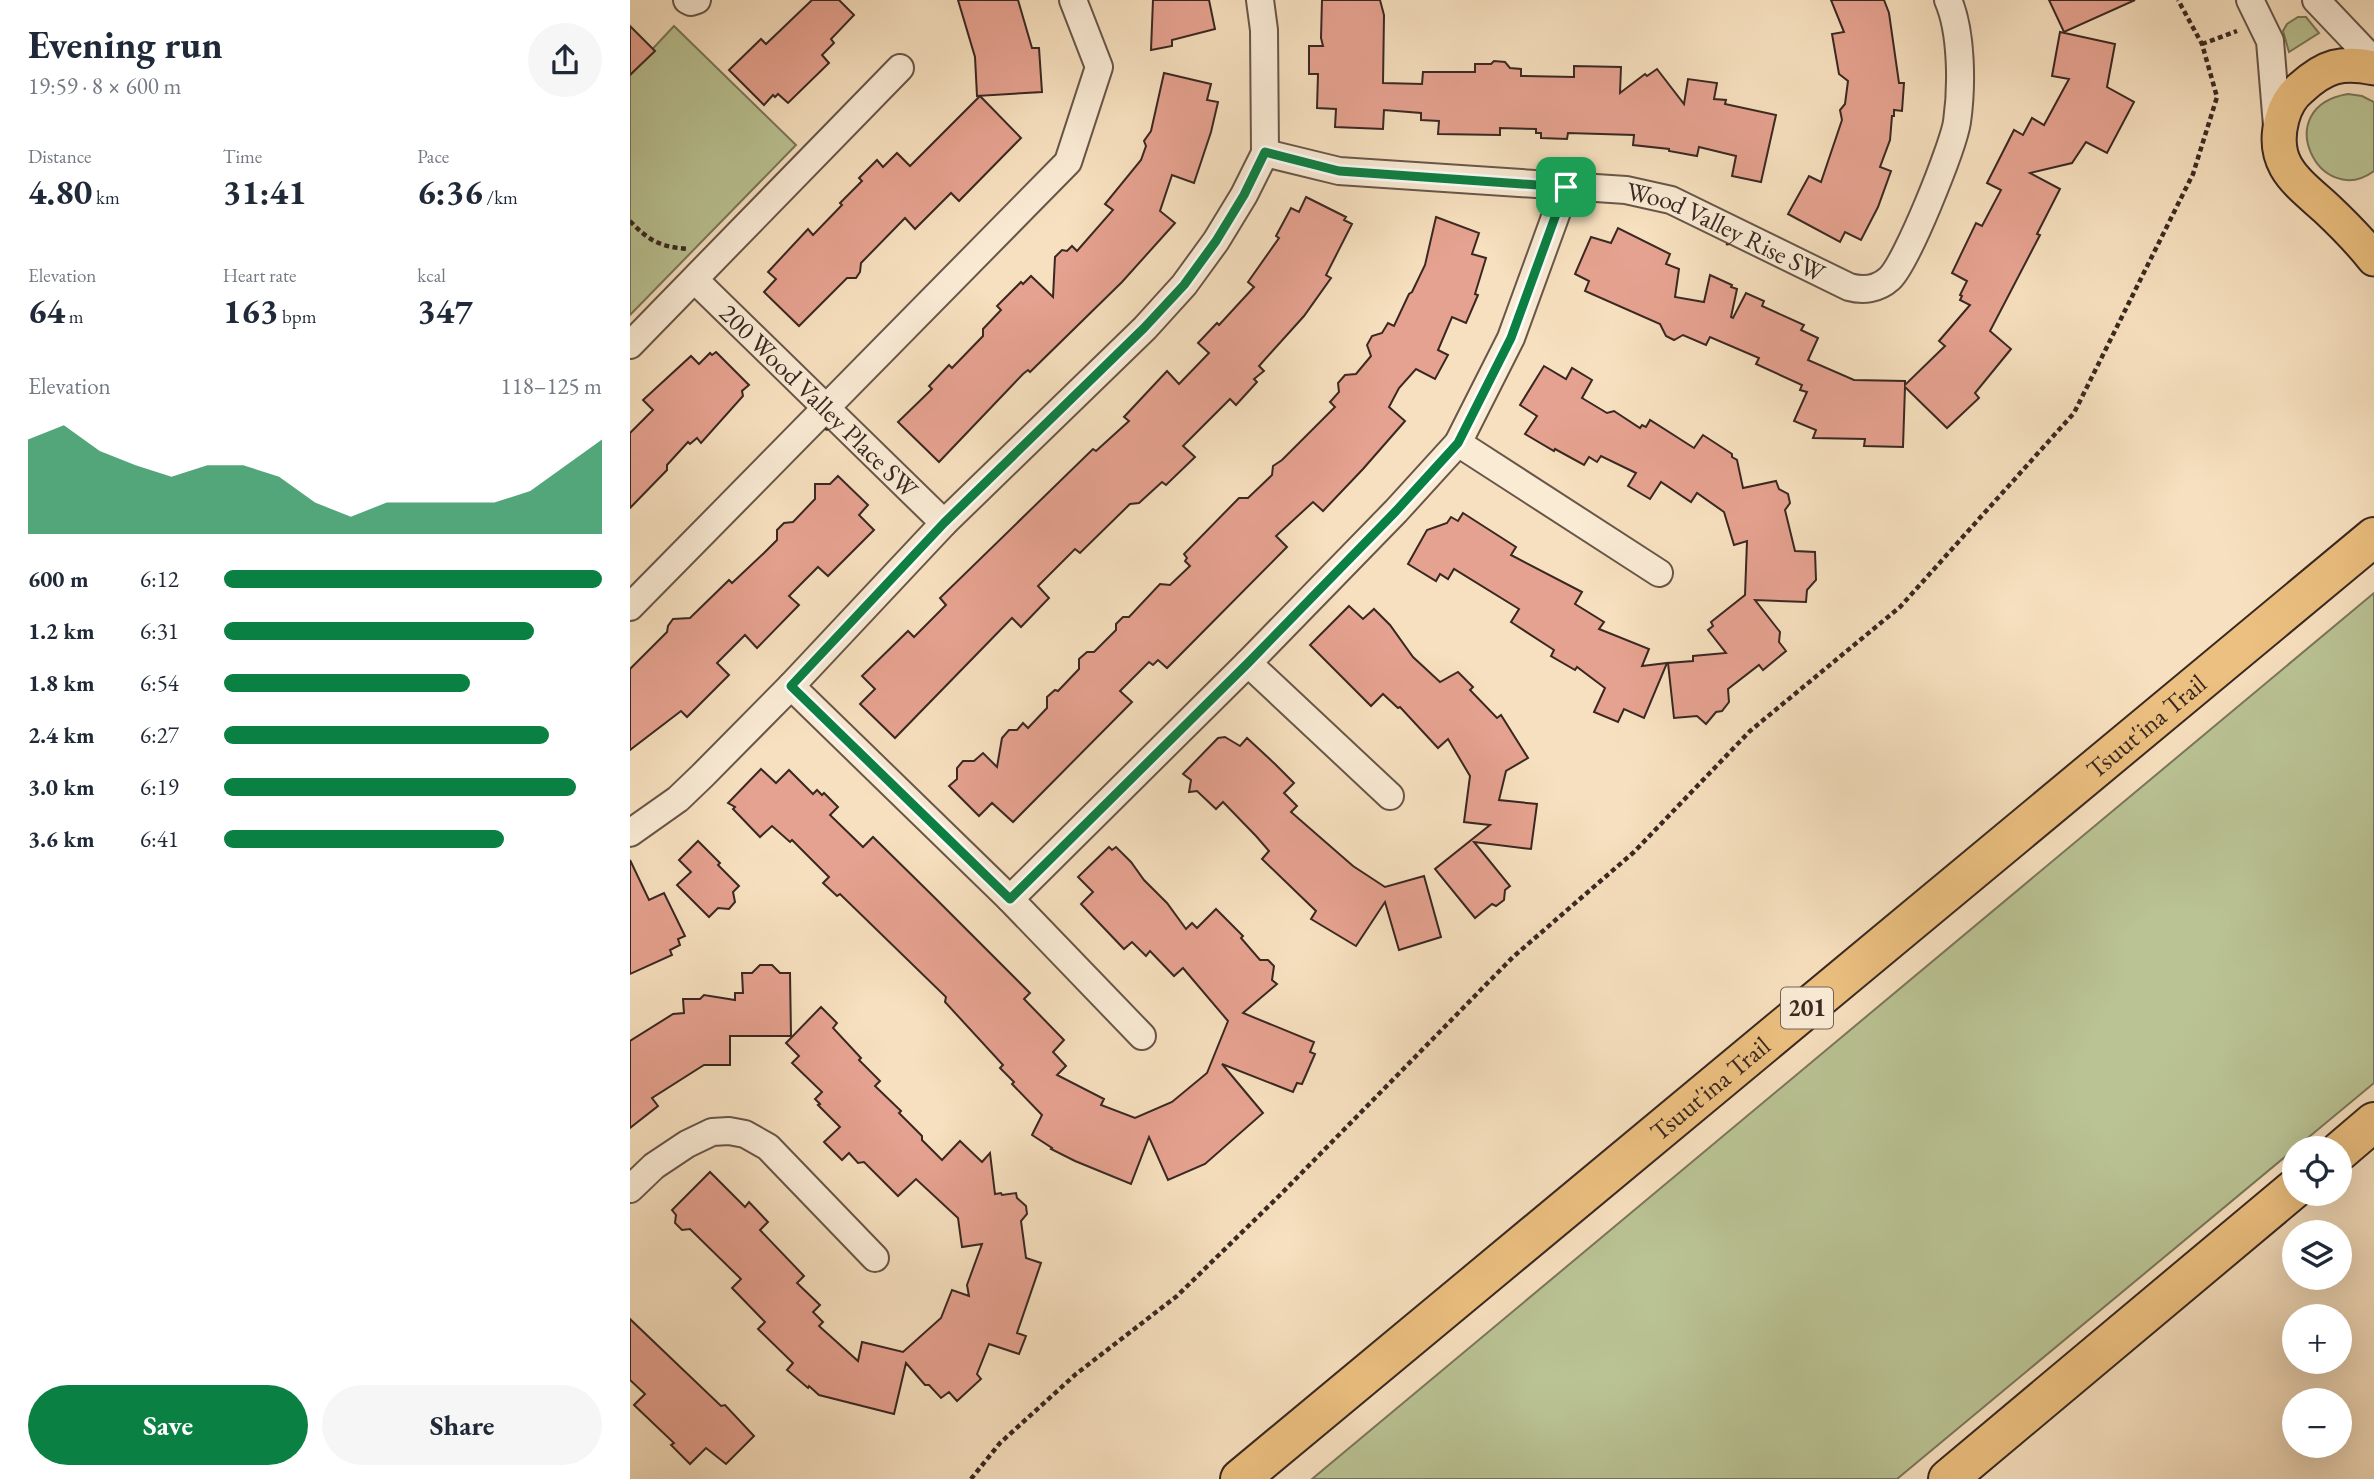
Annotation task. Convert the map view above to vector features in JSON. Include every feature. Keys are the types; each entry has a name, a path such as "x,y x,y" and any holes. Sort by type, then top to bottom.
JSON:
{"highway":[{"name":"Tsuut'ina Trail","path":"1240,1479 2374,537"},
{"path":"2352,1141 2374,1122"},
{"path":"1948,1479 2282,1199"}],"main road":[{"path":"2374,68 2340,64 2315,75 2297,91 2285,107 2278,136 2282,162 2295,181 2339,220 2374,258"}],"street":[{"path":"687,0 697,0"},
{"path":"630,607 1068,162 1099,67 1073,0"},
{"path":"630,833 678,799 791,686 944,523 1144,328 1184,285 1216,241 1244,195 1265,152 1264,30 1260,0"},
{"name":"Wood Valley Rise SW","path":"1265,152 1339,171 1654,194 1687,206 1849,287 1865,289 1882,284 1897,271 1934,190 1957,123 1959,54 1955,15 1948,0"},
{"path":"2250,0 2270,41 2278,136"},
{"path":"2316,0 2374,61"},
{"path":"630,345 900,68"},
{"path":"1010,899 1248,663 1396,511 1458,443 1511,338 1566,187"},
{"name":"200 Wood Valley Place SW","path":"695,280 944,523"},
{"path":"1458,443 1659,573"},
{"path":"1248,663 1390,796"},
{"path":"791,686 1010,899 1142,1036"},
{"path":"630,1189 654,1167 687,1144 712,1132 729,1130 745,1134 768,1147 875,1258"}],"path":[{"path":"971,1479 1000,1443 1076,1374 1177,1296 1513,957 1634,852 1750,731 1900,607 2074,413 2193,174 2217,97 2202,44 2178,0"},
{"path":"2202,44 2241,30"},
{"path":"630,221 647,238 673,248 693,249 716,257"}],"green space":[{"path":"2298,17 2306,17 2319,33 2289,52 2283,31 2287,24"},
{"path":"674,26 796,145 630,315 630,73"},
{"path":"2348,94 2362,96 2374,102 2374,171 2354,180 2336,178 2321,168 2311,152 2307,135 2311,117 2324,103"},
{"path":"2374,593 2374,1083 2310,1136 2282,1136 2282,1159 1897,1479 1312,1479"}],"building":[{"path":"812,0 839,0 854,15 831,39 834,43 822,55 829,63 788,103 778,94 775,97 773,95 764,105 729,70 761,39 766,44"},
{"path":"958,0 1018,0 1032,48 1039,48 1042,92 977,96 975,57"},
{"path":"1153,0 1209,0 1215,29 1172,40 1172,46 1151,50"},
{"path":"1322,0 1380,0 1384,15 1383,83 1422,84 1423,72 1475,72 1475,64 1491,64 1494,61 1505,62 1510,68 1521,69 1521,76 1574,77 1574,66 1621,67 1620,93 1645,74 1647,76 1657,69 1684,104 1688,79 1717,83 1714,99 1776,115 1761,182 1732,176 1736,156 1699,147 1697,156 1669,149 1633,145 1634,135 1568,133 1567,139 1541,138 1541,133 1536,133 1536,129 1500,128 1500,135 1438,134 1439,121 1421,120 1421,113 1384,110 1383,129 1335,127 1336,109 1317,108 1318,74 1309,74 1309,46 1323,46"},
{"path":"1831,0 1884,0 1889,13 1899,83 1904,83 1902,111 1894,110 1890,140 1880,167 1891,171 1878,207 1861,240 1845,232 1840,242 1788,214 1809,176 1821,182 1842,120 1840,110 1845,104 1848,81 1839,74 1832,34 1844,32"},
{"path":"2049,0 2135,0 2064,32"},
{"path":"630,26 655,51 630,75"},
{"path":"2060,32 2115,44 2107,87 2134,102 2107,153 2086,142 2072,163 2030,173 2060,189 2037,234 2040,235 1990,331 2011,349 1975,393 1979,398 1947,428 1905,387 1903,447 1864,446 1865,439 1813,438 1816,430 1794,421 1807,392 1800,390 1802,385 1756,364 1759,358 1710,337 1706,345 1683,335 1674,340 1666,336 1660,324 1585,291 1589,281 1575,274 1591,237 1611,243 1618,228 1670,254 1666,264 1679,269 1675,297 1704,302 1710,275 1737,289 1731,317 1733,318 1746,293 1764,301 1762,306 1804,325 1801,330 1818,338 1808,360 1854,380 1905,381 1905,385 1945,346 1939,341 1970,305 1960,300 1967,281 1952,273 1976,223 1982,226 2001,190 1987,183 2014,130 2023,135 2032,118 2044,125 2069,79 2052,76"},
{"path":"1164,73 1211,84 1207,100 1218,102 1194,183 1172,175 1160,211 1175,223 1122,282 1030,372 1028,370 1023,374 939,462 898,422 932,389 929,386 949,365 952,368 983,336 983,329 1001,310 997,306 1021,282 1023,284 1031,276 1053,297 1055,257 1072,246 1077,251 1113,210 1105,204 1141,160 1146,146 1144,141 1151,131"},
{"path":"980,96 1021,138 959,201 951,193 915,229 905,218 861,263 856,278 847,278 799,326 764,292 776,279 768,272 808,229 813,235 842,205 840,203 862,181 859,178 877,160 883,167 897,153 910,166"},
{"path":"1306,197 1346,217 1344,220 1352,224 1326,275 1331,278 1304,316 1259,366 1264,371 1254,379 1257,382 1236,405 1230,399 1183,446 1195,457 1166,485 1162,482 1139,503 1130,504 1080,553 1075,549 1038,586 1049,598 1021,627 1012,618 895,738 860,704 875,689 862,676 908,631 914,637 946,605 940,598 1093,449 1096,451 1129,421 1124,417 1167,371 1179,384 1209,353 1198,343 1217,323 1219,325 1254,287 1248,282 1279,238 1276,236 1291,208 1299,212"},
{"path":"1436,217 1479,233 1472,254 1486,258 1475,294 1478,295 1466,323 1452,317 1438,350 1448,355 1435,379 1416,369 1399,388 1389,407 1405,421 1323,511 1313,502 1276,536 1287,547 1167,668 1158,660 1153,665 1149,662 1120,691 1132,702 1013,822 992,803 979,816 949,786 957,779 957,768 963,761 974,761 983,753 997,767 1002,738 1009,730 1017,730 1023,723 1028,728 1047,708 1047,697 1055,690 1058,691 1079,669 1079,659 1087,652 1094,652 1116,630 1116,624 1123,617 1129,617 1160,584 1170,585 1190,566 1185,561 1187,558 1184,554 1239,498 1248,498 1272,475 1273,466 1335,407 1330,402 1339,392 1338,383 1345,375 1356,374 1371,356 1367,345 1372,336 1382,333 1388,323 1394,326 1425,265"},
{"path":"716,352 749,385 742,391 743,396 701,443 697,438 690,444 688,442 667,465 667,470 630,508 630,433 653,410 643,400 691,356 699,364 710,353 712,355"},
{"path":"1544,366 1566,379 1572,368 1592,380 1582,398 1607,413 1614,411 1640,428 1642,425 1646,427 1650,420 1694,448 1703,435 1737,460 1743,488 1776,481 1779,489 1788,494 1790,503 1785,510 1795,551 1815,552 1816,580 1807,590 1806,602 1755,600 1780,632 1779,642 1786,651 1763,670 1759,665 1728,689 1729,702 1706,724 1697,716 1674,718 1668,663 1693,661 1693,656 1726,653 1708,630 1713,626 1711,622 1745,595 1747,541 1734,545 1724,512 1697,493 1691,502 1661,482 1650,499 1628,486 1636,473 1601,456 1597,462 1589,457 1584,465 1525,434 1537,416 1520,405"},
{"path":"838,476 868,505 859,515 874,530 828,576 818,567 789,596 799,605 757,648 745,635 717,663 729,675 687,717 681,711 630,750 630,669 667,632 673,619 690,618 729,580 732,583 777,540 777,530 784,523 793,522 815,499 815,484 830,484"},
{"path":"1463,513 1516,547 1511,555 1582,592 1575,604 1604,622 1599,629 1649,649 1642,666 1667,663 1644,718 1624,709 1618,722 1594,712 1605,688 1577,667 1575,670 1551,656 1554,650 1511,622 1519,609 1454,569 1448,579 1440,574 1436,581 1408,564 1427,530 1447,523 1451,517 1458,521"},
{"path":"1349,606 1363,619 1374,609 1390,625 1413,657 1440,682 1458,672 1473,687 1470,690 1497,718 1501,715 1528,758 1506,771 1499,800 1537,804 1531,849 1474,842 1510,886 1505,890 1504,900 1496,906 1492,904 1475,918 1435,869 1490,825 1464,822 1470,776 1448,739 1438,748 1400,707 1383,694 1371,706 1310,645"},
{"path":"1225,737 1240,746 1247,738 1294,783 1284,793 1297,806 1291,812 1353,866 1385,887 1424,876 1441,937 1399,950 1385,902 1356,946 1311,919 1316,911 1262,859 1269,851 1256,836 1223,802 1216,809 1197,791 1189,792 1191,780 1183,774 1218,738"},
{"path":"761,769 776,783 789,770 813,794 817,790 822,795 824,793 838,807 830,815 863,847 873,837 935,898 1030,993 1024,999 1064,1040 1053,1052 1066,1066 1057,1075 1104,1099 1101,1105 1135,1118 1172,1102 1207,1073 1228,1021 1183,968 1174,976 1150,951 1146,956 1132,942 1124,949 1081,904 1093,892 1078,877 1109,847 1112,850 1116,847 1131,862 1186,929 1192,923 1197,928 1216,909 1243,936 1241,938 1260,960 1268,960 1274,966 1272,980 1277,984 1243,1013 1314,1042 1310,1052 1315,1054 1302,1084 1297,1083 1293,1092 1222,1064 1263,1113 1205,1164 1168,1180 1149,1137 1131,1184 1051,1149 1032,1135 1042,1115 1012,1084 1014,1082 1000,1068 1003,1065 945,1002 946,997 840,894 837,896 823,883 829,877 792,840 790,842 772,826 760,837 733,809 735,807 728,803"},
{"path":"698,841 739,886 733,892 735,902 729,909 718,908 709,917 677,885 691,872 679,860"},
{"path":"630,860 649,900 664,893 685,936 678,939 680,945 670,950 672,955 630,974"},
{"path":"760,965 772,965 780,973 790,973 791,1036 730,1036 730,1065 704,1065 652,1098 658,1106 630,1128 630,1041 673,1014 684,1013 683,999 700,999 704,995 735,1000 735,993 743,993 742,973 752,973"},
{"path":"821,1007 837,1023 833,1028 880,1081 875,1086 901,1111 899,1113 942,1160 960,1141 982,1162 990,1153 995,1194 1016,1193 1017,1198 1026,1206 1027,1214 1021,1221 1026,1258 1041,1263 1017,1333 1026,1336 1019,1354 989,1344 977,1374 981,1379 957,1401 949,1392 941,1398 929,1385 925,1385 906,1363 894,1414 819,1395 787,1370 793,1363 758,1329 765,1322 732,1288 741,1279 690,1229 682,1230 675,1223 676,1215 672,1210 710,1172 745,1207 749,1202 768,1222 760,1230 804,1276 797,1283 820,1305 813,1312 823,1322 819,1326 858,1361 862,1342 903,1352 941,1318 952,1290 969,1296 967,1285 982,1244 962,1247 958,1218 916,1179 898,1196 864,1162 858,1163 849,1153 842,1160 824,1142 840,1127 818,1105 820,1104 815,1099 822,1092 792,1063 799,1056 786,1043"},
{"path":"630,1319 721,1406 725,1405 754,1436 726,1464 706,1448 690,1464 671,1445 674,1443 634,1405 645,1394 630,1380"}],"route":[{"path":"1265,152 1339,171 1566,187 1511,338 1458,443 1396,511 1248,663 1010,899 791,686 944,523 1144,328 1184,285 1216,241 1244,195 1265,152"}]}
